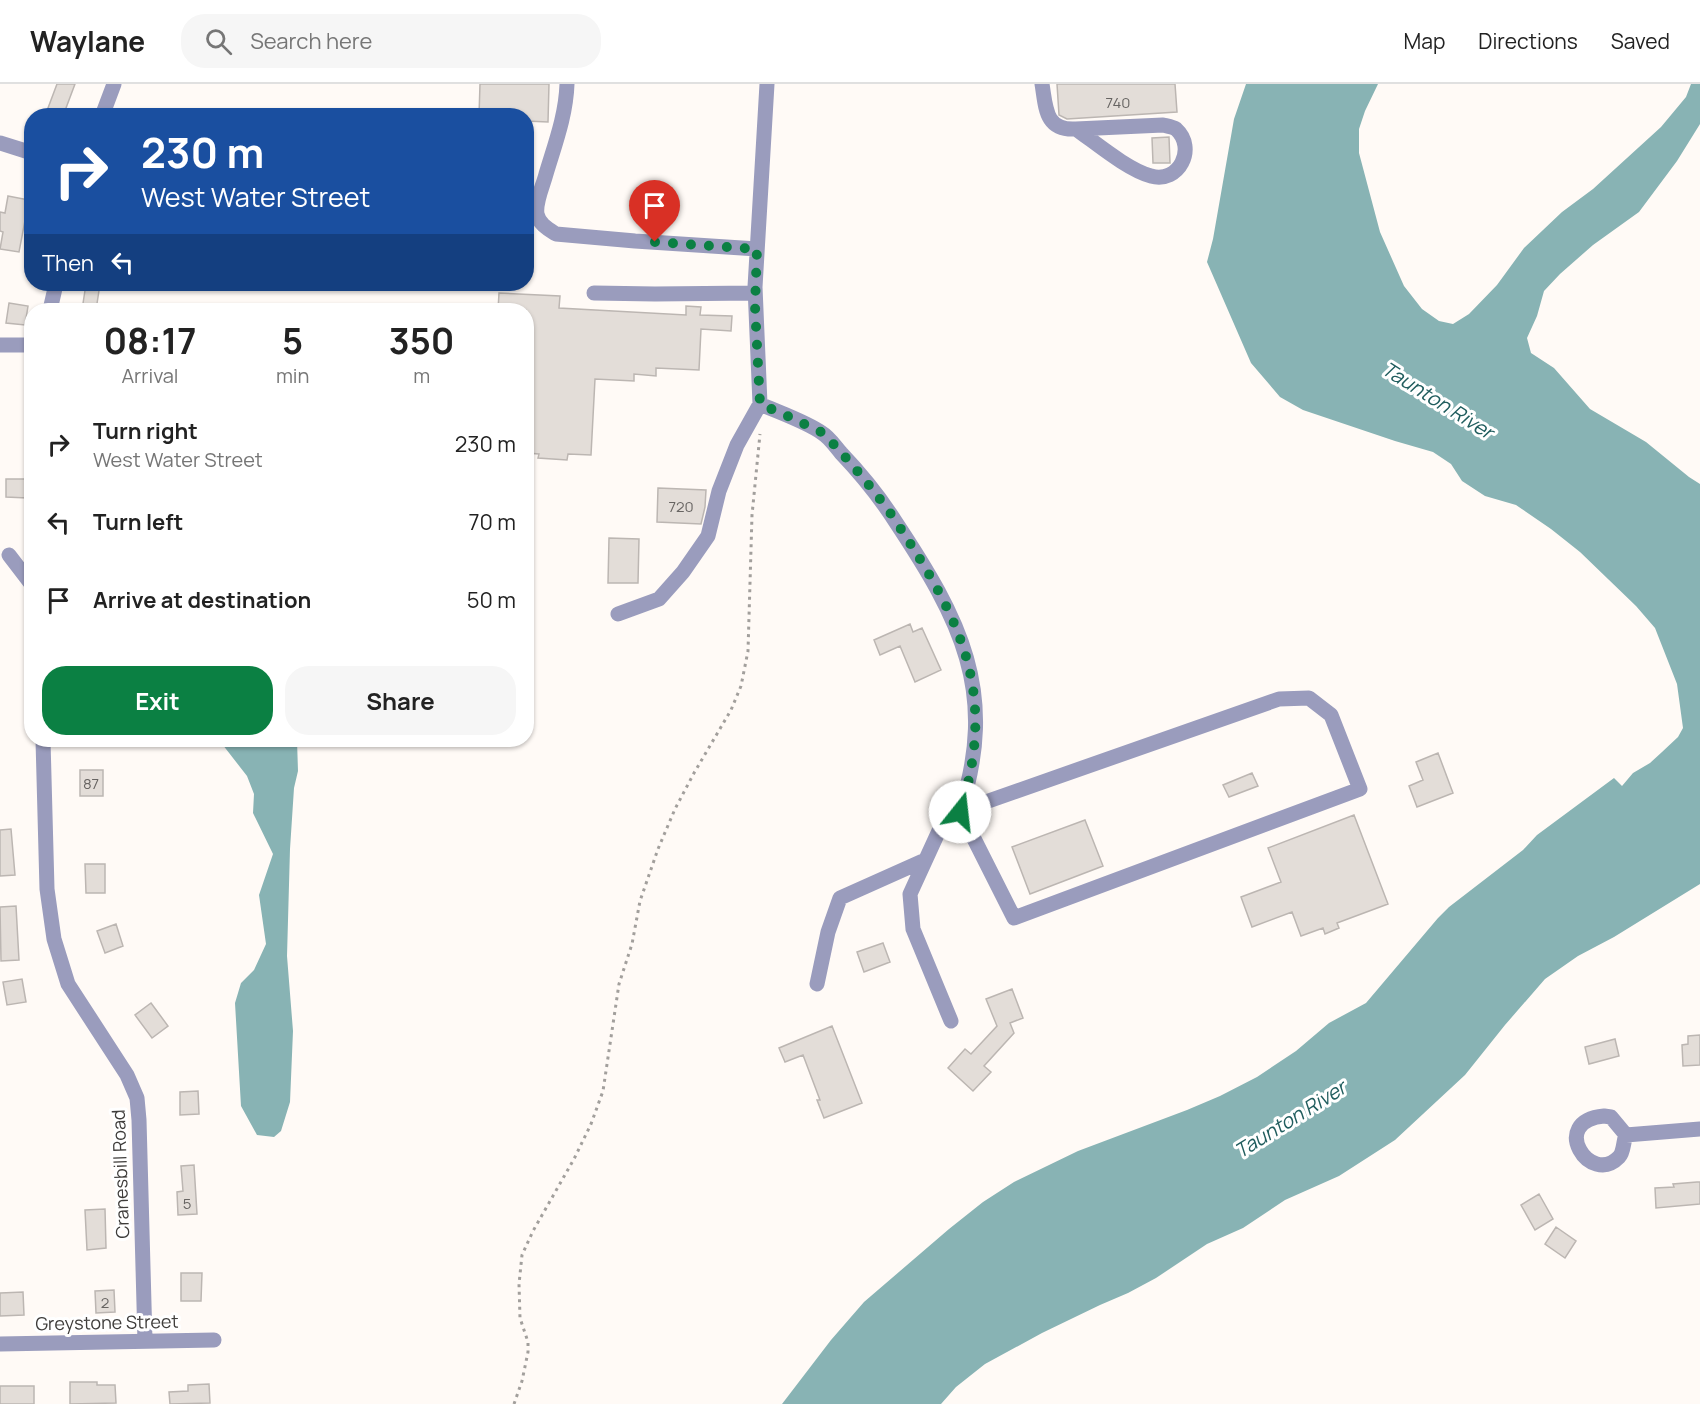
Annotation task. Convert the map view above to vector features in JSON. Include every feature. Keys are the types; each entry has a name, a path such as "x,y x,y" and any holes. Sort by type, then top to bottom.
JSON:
{"street":[{"path":"105,108 114,84"},
{"path":"567,84 563,120 539,199 537,213 545,228 556,234 757,249"},
{"path":"618,614 659,599 683,572 708,536 719,491 737,445 760,404 755,293 767,84"},
{"path":"1042,84 1046,114 1055,125 1066,130 1076,129 1163,124 1175,128 1183,139 1185,153 1181,167 1169,176 1153,177 1137,171 1076,129"},
{"path":"0,143 24,150"},
{"path":"594,293 755,293"},
{"path":"0,345 24,345"},
{"path":"760,404 823,433 856,469 886,507 908,541 954,622 969,666 976,714 972,766 960,812 1014,918 1360,789 1331,715 1309,698 1279,699 960,812 943,822 910,894 913,928 951,1021"},
{"path":"9,555 24,575"},
{"name":"Cranesbill Road","path":"43,747 47,889 54,939 68,984 127,1075 137,1098 144,1341"},
{"path":"817,984 828,932 840,898 925,861"},
{"path":"1626,1136 1700,1129"},
{"name":"Greystone Street","path":"0,1344 214,1340"}],"path":[{"path":"514,1404 528,1352 528,1342 520,1318 519,1284 522,1255 574,1159 591,1124 603,1091 619,984 632,944 640,901 658,849 675,808 731,710 741,686 748,651 752,515 760,432"}],"water":[{"name":"Taunton River","path":"1246,84 1378,84 1359,129 1359,153 1380,232 1404,286 1422,309 1439,321 1453,324 1469,314 1497,285 1524,248 1562,212 1593,189 1661,127 1686,97 1691,84 1700,84 1700,124 1677,161 1639,212 1593,245 1544,291 1537,316 1527,338 1531,353 1554,368 1590,409 1646,442 1700,484 1700,884 1614,937 1578,956 1545,979 1465,1075 1395,1140 1339,1176 1285,1200 1243,1228 1207,1244 1156,1278 1042,1333 985,1364 956,1387 941,1404 782,1404 831,1340 864,1302 983,1202 1014,1182 1078,1151 1220,1096 1257,1077 1296,1051 1329,1023 1366,1003 1449,907 1523,850 1537,835 1614,778 1622,786 1633,773 1650,763 1678,737 1683,728 1677,684 1655,628 1636,606 1580,552 1516,505 1485,496 1462,481 1451,464 1433,452 1303,410 1280,397 1251,363 1207,262 1234,119"},
{"path":"224,747 297,747 298,771 294,788 290,849 287,956 293,1031 290,1102 281,1131 274,1137 257,1135 241,1106 235,1003 241,983 254,970 266,944 259,895 273,854 253,813 254,794 247,776"}],"building":[{"path":"57,84 75,84 66,108 48,108"},
{"path":"480,84 549,84 548,122 534,121 534,108 479,108"},
{"path":"1057,84 1175,84 1177,112 1067,119 1059,115"},
{"path":"1169,137 1170,163 1153,163 1152,138"},
{"path":"8,196 24,199 24,226 19,252 0,249 3,232 0,231 0,212 5,213"},
{"path":"85,291 99,291 97,303 83,303"},
{"path":"499,293 560,296 559,308 686,315 686,306 701,307 700,315 732,316 731,331 701,329 699,370 656,368 656,376 634,374 634,381 595,379 591,455 568,454 567,460 538,458 539,454 534,454 534,303 498,303"},
{"path":"9,303 24,305 24,325 6,323"},
{"path":"6,479 24,479 24,498 6,497"},
{"path":"658,488 706,490 701,524 657,522"},
{"path":"609,538 639,539 638,583 608,583"},
{"path":"910,624 913,632 922,628 941,670 915,682 900,646 880,655 874,640"},
{"path":"1438,753 1453,793 1417,807 1409,786 1423,780 1416,762"},
{"path":"80,770 103,770 103,796 80,796"},
{"path":"1252,773 1258,786 1229,797 1223,785"},
{"path":"1354,815 1388,904 1337,923 1339,928 1325,934 1323,928 1301,936 1292,912 1252,927 1241,897 1281,882 1268,848"},
{"path":"1085,820 1103,866 1030,894 1012,847"},
{"path":"11,829 15,875 0,876 0,830"},
{"path":"85,864 105,864 105,893 86,893"},
{"path":"16,906 19,960 1,961 0,907"},
{"path":"116,924 123,946 105,953 97,931"},
{"path":"883,943 890,962 864,972 857,952"},
{"path":"22,979 26,1002 7,1005 3,982"},
{"path":"1012,989 1023,1018 1010,1023 1014,1033 984,1066 991,1072 973,1091 948,1068 965,1049 971,1054 997,1026 986,999"},
{"path":"151,1003 168,1026 152,1038 135,1015"},
{"path":"832,1026 862,1103 824,1118 817,1100 820,1100 803,1055 785,1062 779,1048"},
{"path":"1700,1035 1700,1065 1683,1066 1682,1045 1688,1044 1688,1036"},
{"path":"1615,1039 1619,1056 1589,1064 1585,1047"},
{"path":"198,1091 199,1114 180,1115 180,1092"},
{"path":"194,1165 197,1214 178,1215 177,1192 183,1191 181,1166"},
{"path":"1700,1182 1700,1204 1656,1208 1655,1188"},
{"path":"1539,1194 1553,1219 1535,1230 1521,1205"},
{"path":"105,1209 106,1248 87,1250 85,1210"},
{"path":"1556,1227 1576,1241 1565,1258 1545,1244"},
{"path":"181,1273 202,1273 201,1301 181,1301"},
{"path":"114,1290 115,1312 96,1313 95,1291"},
{"path":"23,1292 24,1315 0,1316 0,1293"},
{"path":"70,1382 115,1385 116,1403 70,1404"},
{"path":"209,1384 210,1403 170,1404 169,1392 188,1391 188,1385"},
{"path":"0,1386 34,1386 34,1404 0,1404"}],"route":[{"path":"655,242 757,249 755,306 760,404 823,433 872,488 913,548 943,599 965,650 975,698 976,730 972,766 960,812"}]}
